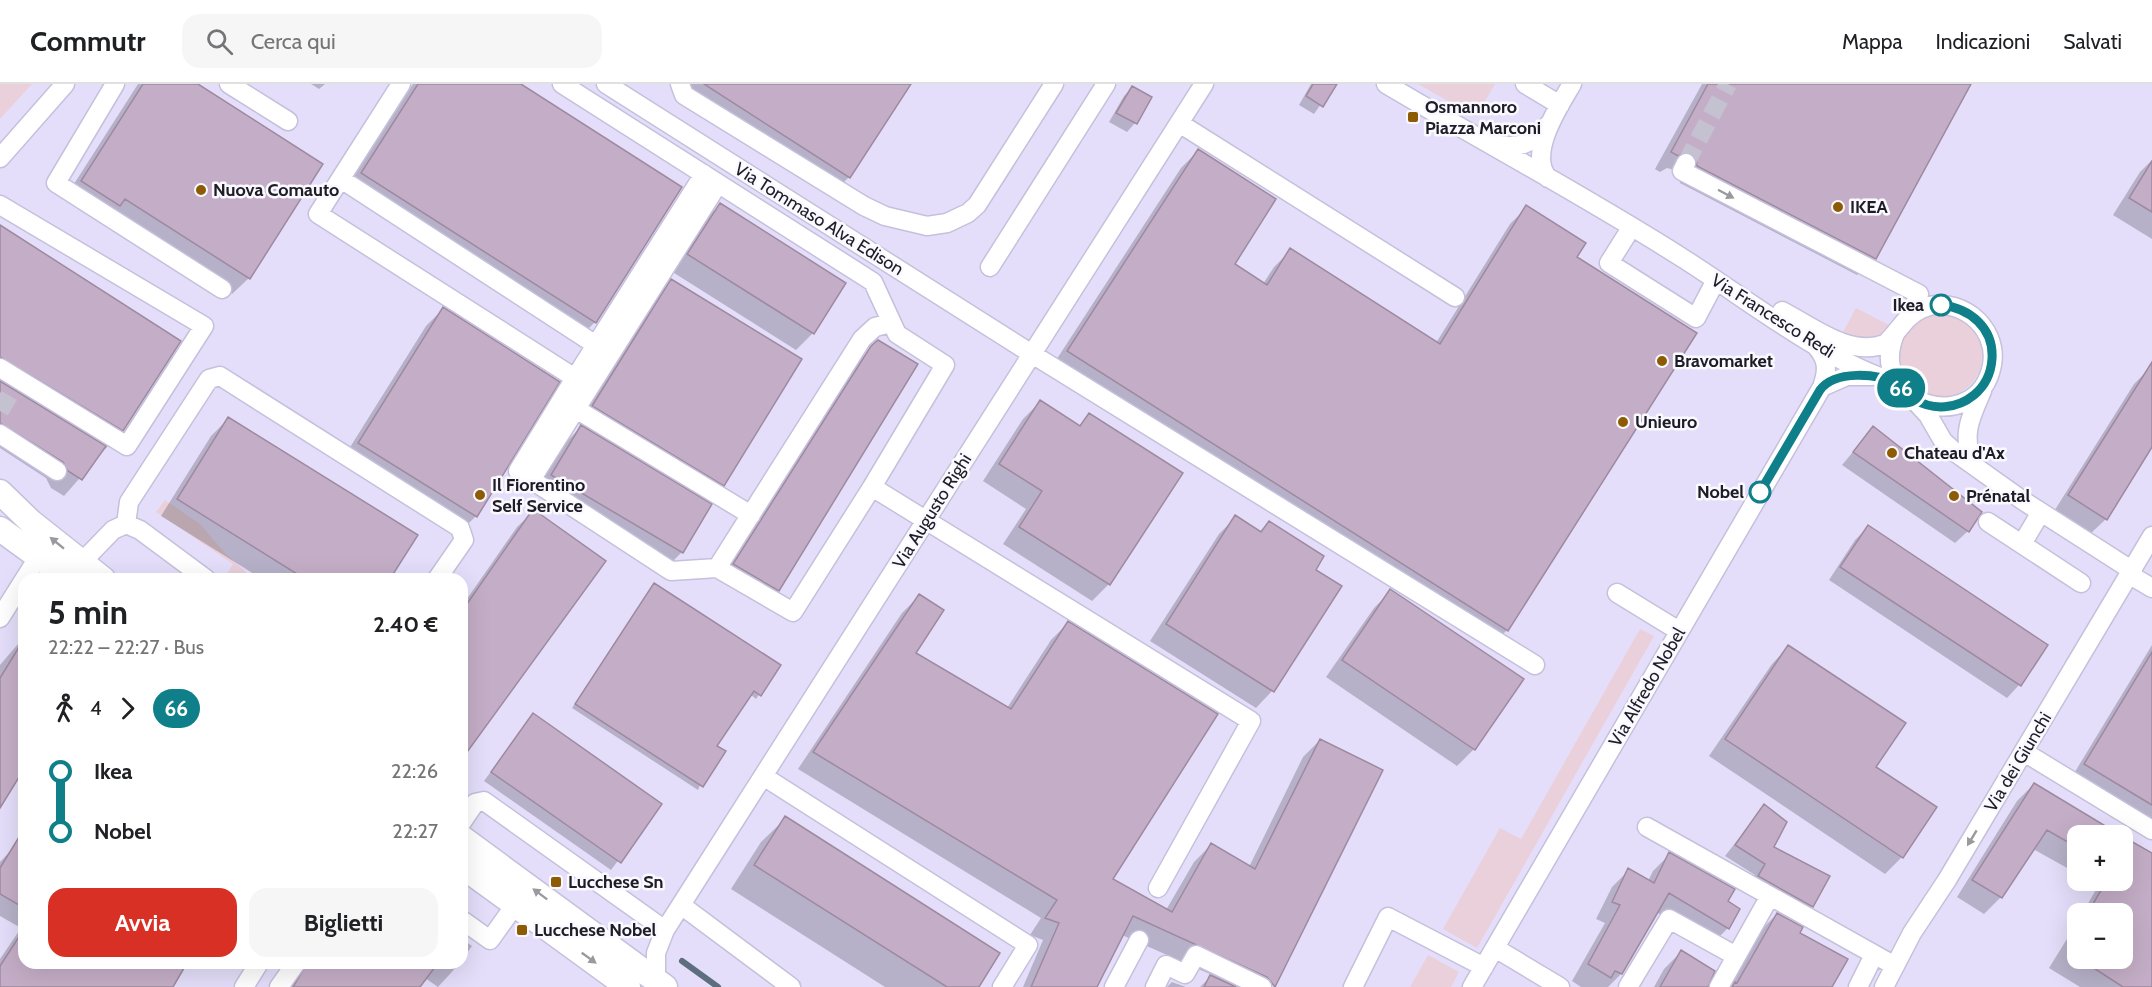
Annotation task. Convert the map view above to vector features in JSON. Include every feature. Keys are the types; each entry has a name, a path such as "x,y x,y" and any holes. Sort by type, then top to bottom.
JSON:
{"main road":[{"path":"0,492 75,571"},
{"path":"0,529 39,556 75,571"},
{"path":"468,842 661,984"},
{"path":"468,870 628,987"}],"street":[{"path":"0,158 65,84"},
{"path":"115,84 56,183 222,290"},
{"path":"229,84 288,121"},
{"path":"401,84 318,214 575,378"},
{"path":"562,84 873,282 897,334 945,365 793,612 717,568 671,571 518,471 596,345 711,179"},
{"name":"Via Tommaso Alva Edison","path":"606,84 1032,354 1535,665"},
{"path":"680,84 684,95 864,206 885,216 927,226 947,223 977,205 1054,84"},
{"path":"990,267 1106,84"},
{"name":"Via Augusto Righi","path":"661,984 654,962 663,934 681,904 1204,84"},
{"name":"Via Francesco Redi","path":"1386,84 1682,258 1813,343 1874,376 1899,384"},
{"path":"1525,84 1560,105"},
{"path":"1548,178 1544,173 1541,160 1551,122 1572,84"},
{"path":"1486,142 1506,147 1524,145 1536,139 1551,122"},
{"path":"1179,123 1455,297"},
{"path":"1686,163 1682,171 1918,294 1910,316"},
{"path":"341,179 596,345"},
{"path":"531,480 576,410 711,179"},
{"path":"0,205 204,326 127,446 0,368"},
{"path":"1631,228 1609,264 1696,318 1716,280"},
{"name":"Via Francesco Redi","path":"1682,258 1851,346 1879,346 1895,334 1910,316 1923,308 1941,305 1960,309 1974,316 1984,328 1990,341 1992,357 1988,377 1968,420 1966,439 1973,462"},
{"path":"717,568 862,339 875,327 891,323"},
{"name":"Via Francesco Redi","path":"1895,334 1890,358 1899,384 1925,410 1950,448 2152,588"},
{"name":"Via Alfredo Nobel","path":"1472,987 1822,387 1826,373 1826,359 1813,343"},
{"path":"126,524 129,502 209,379 220,376 460,528 464,540 441,573"},
{"path":"1822,387 1847,376 1874,376"},
{"path":"1913,399 1938,407 1955,405 1976,393 1988,377"},
{"path":"576,410 751,515"},
{"path":"0,434 57,471"},
{"path":"872,487 1251,721 1158,888"},
{"path":"2022,544 2042,512"},
{"path":"1988,522 2081,583"},
{"path":"75,571 113,530 126,524 140,530 198,573"},
{"name":"Via dei Giunchi","path":"1884,987 1912,933 2024,752 2152,536"},
{"path":"27,573 39,556"},
{"path":"2,610 18,587"},
{"path":"1617,593 1679,631"},
{"path":"2024,752 2152,830"},
{"path":"763,776 1028,945 1002,987"},
{"path":"468,813 475,803 484,801 663,934 643,950 620,955"},
{"path":"1647,826 1895,966"},
{"path":"1719,987 1770,896"},
{"path":"468,924 490,940 515,904"},
{"path":"681,904 791,987"},
{"path":"1353,987 1388,917 1484,967"},
{"path":"1628,987 1669,919 1736,957"},
{"path":"1114,987 1138,940"},
{"path":"1495,948 1560,987"},
{"path":"1155,987 1166,965 1185,974 1196,955 1262,987"},
{"path":"1858,987 1874,955"},
{"path":"244,987 255,969"},
{"path":"279,987 292,969"}],"shaded area":[{"path":"0,84 32,84 0,119"},
{"path":"29,84 2152,84 2152,987 0,987 0,118"},
{"path":"1418,84 1495,84 1476,117"},
{"path":"1856,308 1889,325 1874,337 1862,337 1843,332"},
{"path":"1933,315 1949,315 1964,322 1975,333 1982,348 1979,372 1970,385 1949,397 1933,397 1918,390 1907,379 1900,364 1900,348 1907,333 1918,322"},
{"path":"165,500 200,524 225,553 246,572 227,573 233,564 156,512"},
{"path":"1640,629 1654,636 1477,948 1443,929 1500,828 1521,839"},
{"path":"1428,955 1459,972 1451,987 1410,987"}],"building":[{"name":"Nuova Comauto","path":"143,84 198,84 323,164 250,279 125,199 120,206 81,181"},
{"path":"418,84 521,84 682,187 596,323 361,173"},
{"path":"704,84 911,84 850,178"},
{"path":"1313,84 1337,84 1323,107 1306,96"},
{"name":"IKEA","path":"1708,84 1971,84 1876,259 1697,166 1696,157 1692,153 1685,152 1678,156 1671,152"},
{"path":"1132,86 1152,97 1137,124 1116,113"},
{"path":"1198,149 1276,199 1235,264 1267,285 1290,248 1440,344 1526,205 1586,243 1577,257 1697,333 1508,631 1067,351"},
{"path":"2152,161 2152,212 2129,198"},
{"path":"720,203 846,283 814,334 687,254"},
{"path":"0,225 181,341 123,431 0,357"},
{"path":"671,279 802,359 724,486 592,406"},
{"path":"443,307 560,382 477,517 358,443"},
{"path":"878,340 918,364 779,591 733,564 871,346"},
{"path":"2152,362 2152,447 2107,520 2068,495"},
{"path":"0,381 106,446 82,480 68,471 63,462 0,423"},
{"path":"1040,400 1080,426 1089,413 1183,473 1110,585 1019,527 1042,491 999,464"},
{"path":"228,417 418,535 394,573 295,573 177,499"},
{"path":"581,425 712,504 683,553 551,475"},
{"path":"1873,426 1982,512 1969,532 1853,452"},
{"path":"533,509 606,561 468,751 468,602"},
{"path":"1235,515 1261,532 1269,521 1324,556 1316,570 1342,586 1274,692 1166,624"},
{"path":"1868,525 2048,645 2021,686 1840,567"},
{"path":"654,583 781,665 761,696 754,691 717,746 726,751 703,787 575,704"},
{"path":"1390,589 1524,679 1475,750 1342,660"},
{"path":"919,594 944,610 916,653 1011,709 1068,621 1218,714 1113,879 1172,912 1211,843 1255,869 1320,739 1383,770 1275,987 1267,977 1133,916 1097,987 1031,987 1059,923 1045,918 1057,900 813,752"},
{"path":"1788,645 1906,723 1876,767 1937,807 1903,858 1725,739"},
{"path":"18,649 18,779 0,808 0,678"},
{"path":"2152,652 2152,805 2084,764"},
{"path":"533,713 662,804 621,863 491,772"},
{"path":"2034,783 2104,825 2067,825 2067,842 2047,830 2002,898 1972,880"},
{"path":"1764,804 1787,822 1774,847 1830,876 1813,907 1758,876 1765,864 1735,845"},
{"path":"785,816 1000,953 979,987 947,987 754,865"},
{"path":"18,839 18,904 0,894 0,868"},
{"path":"2133,842 2152,853 2152,987 2123,987 2095,969 2133,969 2133,903 2093,903 2101,891 2133,891"},
{"path":"1669,852 1735,889 1728,901 1740,909 1729,929 1669,893 1622,974 1615,971 1611,978 1588,964 1620,905 1612,902 1628,868 1654,883"},
{"path":"1777,913 1803,927 1800,933 1848,959 1832,987 1732,987 1735,982 1737,983"},
{"path":"18,938 18,969 184,969 173,987 0,987 0,966"},
{"path":"1681,950 1715,971 1708,987 1660,987"},
{"path":"304,969 434,969 420,987 293,987"},
{"path":"1210,975 1236,987 1204,987"}],"waterway":[{"path":"682,961 718,987"}],"tunnel":[{"path":"1686,163 1728,84"},
{"path":"0,411 19,379"}],"bus line":[{"name":"66","path":"1760,492 1820,390 1828,382 1847,376 1874,376 1899,384 1915,400 1938,407 1963,402 1982,387 1992,364 1992,349 1984,328 1974,316 1967,312 1953,306 1941,305"}],"place":[{"name":"Osmannoro Piazza Marconi","path":"1413,117"},
{"name":"Nuova Comauto","path":"201,190"},
{"name":"IKEA","path":"1838,207"},
{"name":"Ikea","path":"1941,305"},
{"name":"Bravomarket","path":"1662,361"},
{"name":"Unieuro","path":"1623,422"},
{"name":"Chateau d'Ax","path":"1892,453"},
{"name":"Nobel","path":"1760,492"},
{"name":"Il Fiorentino Self Service","path":"480,495"},
{"name":"Prénatal","path":"1954,496"},
{"name":"Lucchese Sn","path":"556,882"},
{"name":"Lucchese Nobel","path":"522,930"}]}
